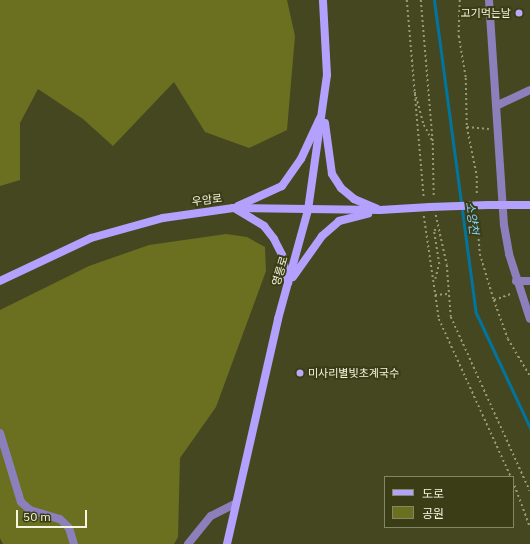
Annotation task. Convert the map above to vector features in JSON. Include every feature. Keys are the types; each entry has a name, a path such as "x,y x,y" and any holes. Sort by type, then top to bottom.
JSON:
{"main road":[{"name":"영릉로","path":"227,544 288,284 308,210 324,108 327,42 323,0"},
{"path":"233,208 282,186 302,159 324,108"},
{"path":"324,108 332,174 341,188 354,199 380,210"},
{"path":"505,205 530,205"},
{"name":"우암로","path":"0,282 58,252 127,226 233,208 380,210 505,205"},
{"path":"233,208 264,226 274,239 282,255 288,284"},
{"path":"288,284 313,246 339,221 380,210"}],"street":[{"path":"489,0 500,130 505,205 504,225 516,281 530,319"},
{"path":"498,105 530,90"},
{"path":"516,281 530,281"},
{"path":"0,433 21,502 30,510 60,519 69,528 74,544"},
{"path":"188,544 211,516 236,503"}],"path":[{"path":"407,0 414,90 431,208 447,266 451,317 530,492"},
{"path":"422,0 433,142 431,208 423,224 434,280 439,319 511,476"},
{"path":"460,0 458,21 466,78 467,127 476,176 477,199"},
{"path":"414,90 420,103 424,125 433,142"},
{"path":"467,127 500,130"},
{"path":"477,206 480,254 494,300 508,339 530,376"},
{"path":"434,280 439,264 434,231 437,227"},
{"path":"494,300 519,291"},
{"path":"435,295 448,293"},
{"path":"514,484 530,527"}],"green space":[{"path":"0,0 287,0 295,36 287,130 249,148 205,132 174,82 113,146 83,119 38,89 20,123 20,180 0,186"},
{"path":"226,234 247,237 265,247 266,271 216,407 180,458 178,537 174,544 3,544 0,538 0,310 89,266 149,245"}],"waterway":[{"name":"소양천","path":"434,0 476,313 530,428"}],"place":[{"name":"고기먹는날","path":"519,13"},
{"name":"미사리별빛초계국수","path":"300,373"}]}
